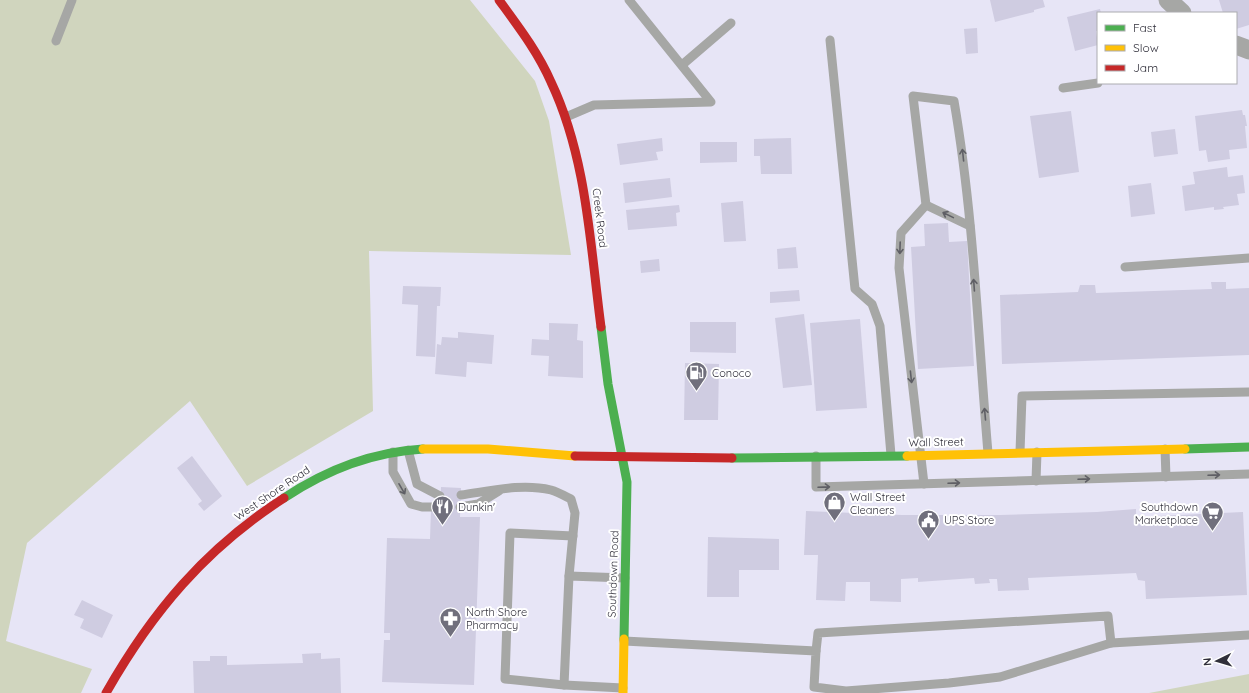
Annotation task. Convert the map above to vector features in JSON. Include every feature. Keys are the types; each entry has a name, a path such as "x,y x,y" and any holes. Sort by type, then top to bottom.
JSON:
{"street":[{"name":"Creek Road","path":"499,0 541,61 566,117 582,177 608,384 623,457"},
{"path":"1168,0 1181,12"},
{"name":"West Shore Road","path":"106,693 139,635 159,609 201,561 273,505 320,475 373,456 408,450 443,447 479,448 573,456 623,457"},
{"name":"Wall Street","path":"623,457 890,455 1249,447"},
{"name":"Southdown Road","path":"623,457 627,500 623,691"}],"lane":[{"path":"56,41 72,0"},
{"path":"566,117 594,105 711,102 629,0"},
{"path":"682,65 731,23"},
{"path":"830,40 855,289 872,304 880,326 890,455"},
{"path":"1063,88 1097,83"},
{"path":"924,484 919,454 900,268 901,233 926,205 913,96 954,101 961,143 970,226 988,453"},
{"path":"926,205 970,226"},
{"path":"1125,267 1249,258"},
{"path":"1020,452 1022,396 1249,392"},
{"path":"1166,449 1166,477"},
{"path":"408,450 417,484 440,496"},
{"path":"393,452 393,472 411,504 422,507 440,507"},
{"path":"1036,481 1037,452"},
{"path":"816,456 816,487 1249,474"},
{"path":"461,495 502,489 526,488 552,490 571,499 575,513 569,576 564,685"},
{"path":"460,507 478,504 502,489"},
{"path":"573,536 510,533 505,679 623,691"},
{"path":"569,576 625,578"},
{"path":"1111,643 1108,616 818,633 814,687 846,690 949,683 1000,677 1111,643 1249,635"},
{"path":"623,641 816,651"}],"green space":[{"path":"0,0 470,0 535,81 549,121 571,255 369,251 373,411 247,486 190,401 27,543 6,641 92,669 81,693 0,693"},
{"path":"1249,674 1249,693 1149,693"}],"building":[{"path":"990,0 1043,0 1045,7 1034,10 1034,12 995,22"},
{"path":"1219,0 1249,0 1249,25 1237,29 1237,12 1223,12"},
{"path":"1100,9 1101,12 1097,12 1097,45 1075,51 1067,17"},
{"path":"977,28 978,53 966,54 964,29"},
{"path":"1242,110 1243,115 1245,115 1247,126 1245,126 1247,148 1229,150 1230,159 1208,162 1206,150 1199,151 1195,116"},
{"path":"1071,111 1079,172 1039,178 1030,116"},
{"path":"1175,129 1178,154 1154,157 1151,132"},
{"path":"662,138 663,151 656,152 658,160 620,165 617,144"},
{"path":"791,138 792,174 761,174 760,156 754,156 754,139"},
{"path":"700,142 737,142 737,162 700,163"},
{"path":"1227,167 1228,177 1243,175 1245,193 1237,194 1239,205 1223,207 1224,209 1214,210 1214,207 1185,211 1182,186 1195,184 1193,172"},
{"path":"670,178 672,197 625,203 623,183"},
{"path":"1151,183 1155,214 1131,217 1128,186"},
{"path":"743,201 746,241 724,242 721,203"},
{"path":"679,205 680,212 676,213 677,226 628,230 626,210"},
{"path":"948,223 949,242 967,241 974,366 918,369 911,247 925,246 924,224"},
{"path":"796,247 798,268 778,269 777,249"},
{"path":"659,259 660,271 641,273 640,261"},
{"path":"1211,282 1226,282 1226,289 1249,288 1249,355 1002,364 1000,295 1078,292 1080,285 1095,285 1096,293 1212,289"},
{"path":"403,286 441,287 440,306 437,306 435,357 416,356 418,305 402,304"},
{"path":"799,290 800,301 770,303 770,292"},
{"path":"804,314 812,385 783,388 775,318"},
{"path":"860,319 867,408 816,411 810,323"},
{"path":"690,322 736,322 736,353 690,352"},
{"path":"549,323 578,324 577,340 583,341 583,378 548,376 549,356 531,355 532,339 549,340"},
{"path":"458,332 494,335 492,364 467,362 466,377 435,374 437,344 441,345 442,337 458,338"},
{"path":"685,363 719,364 718,420 684,420"},
{"path":"192,456 222,496 204,511 198,504 202,501 177,468"},
{"path":"441,487 461,488 460,517 480,517 474,685 382,682 384,640 390,640 390,633 384,633 387,538 430,539 431,509 440,509"},
{"path":"1136,509 1136,517 1243,512 1247,595 1146,599 1145,581 1138,580 1136,573 1028,578 1029,590 998,591 997,579 989,579 990,583 975,584 974,578 918,582 918,578 901,579 901,602 870,601 870,582 846,582 845,601 816,600 818,555 804,555 806,511 902,515 1000,515 1097,512"},
{"path":"708,537 779,539 779,570 739,570 739,597 707,597"},
{"path":"82,600 113,615 102,638 80,628 84,619 74,615"},
{"path":"321,653 321,659 340,658 341,693 194,693 193,661 210,661 210,656 227,656 227,665 303,663 302,654"}],"traffic: fast":[{"path":"601,327 608,384 627,482 624,639"},
{"path":"1185,449 1249,447"},
{"path":"284,498 316,479 350,464 386,454 423,449"},
{"path":"732,458 907,456"}],"traffic: slow":[{"path":"423,449 488,449 575,456"},
{"path":"907,456 1185,449"},
{"path":"623,693 624,639"}],"traffic: jam":[{"path":"499,0 540,60 563,111 580,171 590,233 601,327"},
{"path":"575,456 732,458"},
{"path":"106,693 142,636 183,584 229,539 284,498"}],"place":[{"name":"Conoco","path":"696,392"},
{"name":"Wall Street Cleaners","path":"834,522"},
{"name":"Dunkin'","path":"443,526"},
{"name":"Southdown Marketplace","path":"1213,532"},
{"name":"UPS Store","path":"929,540"},
{"name":"North Shore Pharmacy","path":"451,638"}]}
